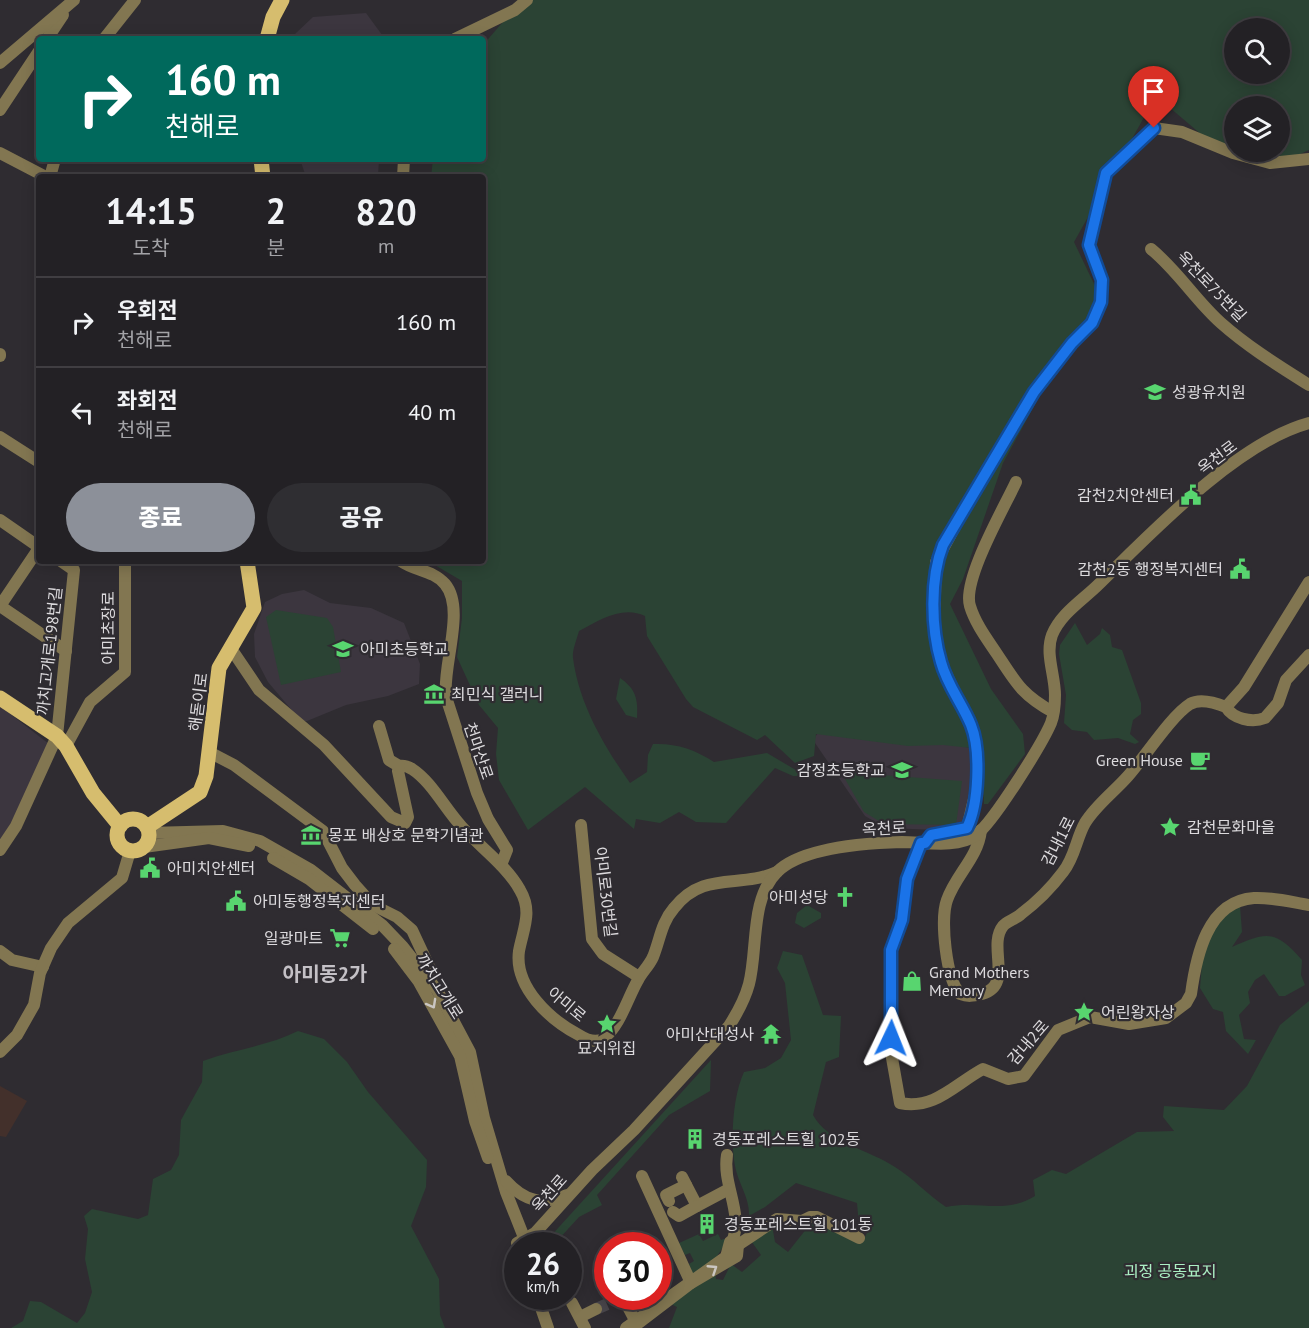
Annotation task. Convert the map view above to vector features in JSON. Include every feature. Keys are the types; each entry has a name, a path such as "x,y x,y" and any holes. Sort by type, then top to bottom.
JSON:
{"main road":[{"path":"268,36 273,16 282,0"},
{"name":"해돋이로","path":"142,839 164,817 200,792 211,753 213,710 219,668 254,608 247,564"},
{"path":"0,698 61,741 93,793 120,826 118,841 142,839 134,819 120,826"}],"street":[{"path":"106,36 135,0"},
{"path":"461,36 515,10 527,0"},
{"path":"49,36 72,2"},
{"path":"0,63 72,2"},
{"path":"0,110 36,56"},
{"path":"923,843 931,835 967,828 976,791 976,744 971,726 941,663 934,628 936,562 943,545 1034,392 1072,343 1092,323 1101,302 1102,280 1089,245 1106,173 1154,128 1182,132 1270,164 1309,159"},
{"path":"0,153 42,174"},
{"name":"옥천로75번길","path":"1151,249 1181,277 1221,323 1268,360 1309,385"},
{"name":"옥천로","path":"535,1232 634,1130 729,1026 738,1011 749,983 762,899 766,887 777,872 803,857 840,848 960,842 981,830 1034,755 1046,734 1053,712 1055,694 1050,644 1063,617 1167,518 1206,485 1287,429 1309,423"},
{"path":"0,437 36,460"},
{"path":"1016,482 985,546 969,589 970,604 980,628 1023,694 1053,712"},
{"path":"0,520 36,545"},
{"path":"36,552 0,606 66,651"},
{"name":"까치고개로198번길","path":"61,741 66,651 74,570 65,564"},
{"name":"아미초장로","path":"61,741 90,702 125,672 125,564"},
{"name":"천마산로","path":"409,564 432,573 446,585 452,598 454,612 444,684 446,697 477,793 488,819 507,850 501,865"},
{"path":"1226,706 1244,687 1309,582"},
{"name":"아미로","path":"230,647 259,690 324,745 391,818 405,823 408,813 400,782 399,766"},
{"name":"감내1로","path":"981,830 972,859 946,902 945,913 946,948 952,981 960,994 972,997 987,993 997,983 999,933 1005,924 1038,900 1065,870 1092,812 1128,777 1189,705 1204,702 1226,706 1228,711 1249,721 1265,718 1278,703 1286,680 1309,655"},
{"name":"아미로","path":"379,726 389,760 417,773 462,827 501,865 520,890 527,912 519,951 519,970 523,980 532,996 571,1031 592,1041 603,1039 616,1025 639,977 651,961 660,931 668,915 683,898 703,884 764,878 777,872"},
{"path":"0,850 16,826 61,741"},
{"path":"211,753 252,777 323,831 342,868 355,885 373,905 397,917 412,930 437,981 437,990"},
{"path":"164,817 165,826 176,831"},
{"name":"아미로30번길","path":"581,825 592,939 603,954 639,977"},
{"path":"0,1052 17,1035 34,1005 43,967 51,948 68,923 122,878 142,839 176,831 224,831 260,841 311,870 382,925 437,990 470,1052 484,1118 522,1232"},
{"name":"까치고개로","path":"142,839 209,838 257,848 309,879 348,908 398,953 419,982 460,1056 475,1121 522,1232"},
{"name":"감내2로","path":"923,843 907,879 902,920 891,950 892,1058 900,1103 909,1105 943,1097 983,1069 1008,1078 1024,1076 1058,1030 1090,1017 1129,1024 1166,1018 1186,1002 1191,994 1204,936 1219,913 1251,898 1309,905"},
{"path":"744,880 755,886 762,899"},
{"path":"0,951 12,960 43,967"},
{"path":"635,1324 691,1282 737,1256 740,1250 735,1244 736,1223 725,1167 727,1155"},
{"path":"502,1176 520,1194 537,1201 555,1200 571,1193"},
{"path":"644,1176 668,1218 691,1282"},
{"path":"668,1218 666,1195 684,1181 697,1206"},
{"path":"668,1218 679,1216 729,1188"},
{"path":"735,1244 784,1217 802,1221 810,1216 817,1217 860,1238"},
{"path":"542,1310 548,1328"},
{"path":"548,1310 554,1328"},
{"path":"583,1323 595,1310"}],"shaded area":[{"path":"366,13 383,36 290,36 313,17"},
{"path":"301,162 379,162 378,174 305,174"},
{"path":"304,590 330,603 371,608 404,623 420,664 419,684 388,696 346,705 307,721 301,721 268,682 255,657 254,634 265,602 282,594"},
{"path":"0,706 49,744 16,822 0,845"},
{"name":"감정초등학교","path":"818,733 934,738 970,748 971,792 961,825 938,830 886,828 865,816 813,740"},
{"path":"0,1086 27,1101 6,1137 0,1136"}],"green space":[{"path":"522,0 1309,0 1309,150 1290,159 1290,96 1224,96 1224,145 1209,141 1156,96 1074,242 1096,288 1095,305 1088,321 1069,342 1003,463 963,579 950,604 991,689 1023,734 1025,754 988,804 984,804 981,749 943,745 908,746 816,734 814,756 795,763 765,735 757,740 693,707 647,636 645,616 628,612 611,615 579,631 573,655 581,692 594,724 630,783 647,772 648,755 653,744 685,748 714,762 767,753 806,776 793,776 775,768 726,823 696,822 679,812 660,823 636,819 634,829 585,787 528,830 499,780 496,754 498,728 479,705 457,657 462,618 462,581 433,564 486,564 486,174 431,174 433,162 486,162 486,42"},
{"path":"276,610 327,618 333,627 341,672 281,685 266,617"},
{"path":"1075,623 1087,645 1100,634 1102,628 1110,635 1112,647 1122,650 1141,703 1141,714 1133,720 1130,734 1139,742 1135,744 1118,738 1094,740 1087,732 1072,730 1064,723 1066,695 1059,654 1060,645"},
{"path":"620,678 633,690 637,705 637,718 626,715 616,699"},
{"path":"841,772 962,781 956,825 884,824 864,812"},
{"path":"807,905 821,913 821,918 804,928 795,923 797,913"},
{"path":"1240,906 1242,932 1232,947 1263,936 1278,938 1302,960 1301,975 1305,985 1285,996 1279,996 1264,974 1255,980 1248,992 1250,1003 1239,1015 1244,1039 1256,1040 1248,1054 1226,1031 1223,1012 1213,1009 1200,988 1202,963 1208,938 1219,919"},
{"name":"괴정 공동묘지","path":"783,951 802,955 823,1015 841,1016 839,1057 826,1062 813,1115 820,1125 839,1139 895,1167 946,1207 1002,1206 1023,1202 1035,1196 1033,1180 1052,1170 1066,1174 1137,1132 1174,1131 1163,1117 1164,1106 1224,1110 1247,1086 1280,1025 1309,1001 1309,1328 669,1328 677,1307 672,1304 672,1301 715,1271 716,1279 723,1280 731,1264 742,1272 761,1255 749,1238 772,1225 775,1242 788,1252 815,1218 856,1238 865,1237 870,1226 859,1225 857,1203 796,1183 765,1207 749,1216 748,1203 737,1172 734,1155 735,1105 744,1072 765,1068 781,1058 791,1040 785,983 777,968"},
{"path":"298,1031 324,1039 347,1062 368,1092 427,1160 426,1187 411,1226 439,1279 440,1315 445,1328 11,1328 23,1321 30,1301 41,1302 77,1323 85,1313 92,1292 85,1259 88,1229 84,1216 92,1209 138,1219 148,1215 153,1179 171,1170 179,1155 181,1120 202,1082 203,1061"},
{"path":"711,1060 710,1091 669,1115 597,1195 602,1205 579,1217 565,1232 554,1232"},
{"path":"699,1234 703,1241 718,1234 721,1240 730,1237 715,1259 693,1275 689,1264 694,1261 690,1253 685,1255 679,1243"}],"place":[{"name":"성광유치원","path":"1155,392"},
{"name":"감천2치안센터","path":"1191,495"},
{"name":"감천2동 행정복지센터","path":"1240,569"},
{"name":"아미초등학교","path":"343,649"},
{"name":"최민식 갤러니","path":"434,694"},
{"name":"Green House","path":"1200,760"},
{"name":"감정초등학교","path":"902,770"},
{"name":"감천문화마을","path":"1170,827"},
{"name":"몽포 배상호 문학기념관","path":"311,835"},
{"name":"아미치안센터","path":"150,868"},
{"name":"아미성당","path":"845,897"},
{"name":"아미동행정복지센터","path":"236,901"},
{"name":"일광마트","path":"340,938"},
{"name":"Grand Mothers Memory","path":"912,981"},
{"name":"어린왕자상","path":"1084,1012"},
{"name":"묘지위집","path":"607,1024"},
{"name":"아미산대성사","path":"771,1034"},
{"name":"경동포레스트힐 102동","path":"695,1139"},
{"name":"경동포레스트힐 101동","path":"707,1224"}],"district":[{"name":"아미동2가","path":"325,974"}],"route":[{"path":"891,1038 891,950 902,920 907,879 921,843 925,843 931,835 957,832 967,828 976,791 976,744 971,726 952,691 941,663 934,628 936,562 943,545 1034,392 1072,343 1092,323 1101,302 1102,280 1089,245 1106,173 1144,134 1154,128"}]}
